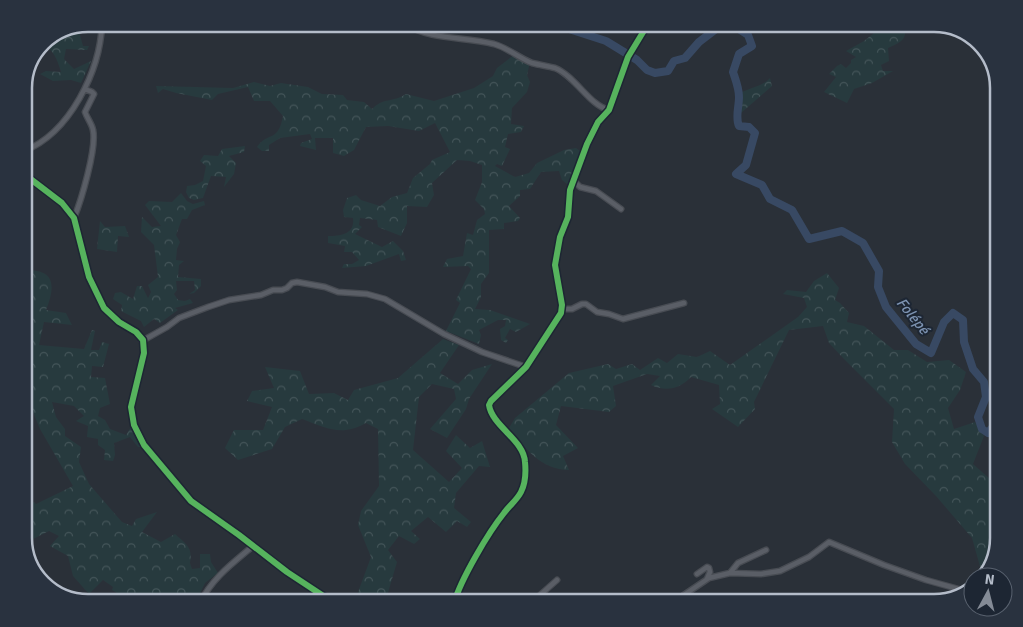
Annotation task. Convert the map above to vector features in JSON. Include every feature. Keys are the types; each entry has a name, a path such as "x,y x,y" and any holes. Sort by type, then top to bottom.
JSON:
{"street":[{"path":"33,147 38,145 72,112 85,89 99,50 101,32"},
{"path":"424,32 440,37 496,45 534,63 544,64 569,77 602,108 609,110"},
{"path":"458,594 486,539 522,490 526,463 522,452 494,416 489,405 526,367 558,319 562,309 555,265 560,236 568,217 569,198 574,181 587,144 598,122 609,110 630,55 643,32"},
{"path":"74,218 79,205 94,142 93,129 85,112 94,94 85,89"},
{"path":"33,181 62,203 74,218 89,277 104,308 119,322 136,332 142,341 144,353 131,407 136,432 149,451 191,501 287,572 320,594"},
{"path":"574,181 580,187 596,191 621,209"},
{"path":"142,341 168,327 178,318 201,309 229,300 261,296 274,290 282,290 297,282 325,286 338,292 367,294 385,299 444,334 482,352 526,367"},
{"path":"562,309 572,309 586,304 597,312 622,319 684,303"},
{"path":"685,594 707,579 730,573 761,574 780,571 809,557 826,543 832,542 884,565 958,589"},
{"path":"205,594 209,586 222,573 253,546"},
{"path":"730,573 738,563 766,550"},
{"path":"697,574 707,567 710,568 707,579"},
{"path":"541,594 557,580"},
{"path":"688,583 695,587"}],"green space":[{"path":"875,32 905,32 903,39 888,48 889,61 881,65 883,71 893,71 872,83 854,89 847,103 824,92 836,77 829,74 841,64 846,68 851,63 851,60 856,57 846,51"},
{"path":"80,34 83,46 89,46 87,50 66,49 64,59 74,69 91,61 81,83 71,80 53,81 40,74 46,71 61,72 55,55 49,49 57,42"},
{"path":"515,54 530,62 527,75 530,82 527,92 512,108 511,124 524,126 521,132 508,134 505,147 510,149 502,166 497,164 495,166 515,177 529,173 537,163 564,150 576,148 583,153 578,164 576,184 567,184 562,180 559,171 541,172 530,189 520,190 520,196 509,206 520,218 518,221 504,223 504,229 489,230 489,273 481,284 481,297 475,309 490,310 530,324 516,332 510,329 505,338 508,340 506,343 501,340 500,329 505,326 506,320 498,320 479,330 481,335 479,344 446,331 460,303 456,300 471,269 468,266 443,267 447,259 463,256 467,233 473,235 477,220 485,214 484,209 475,200 482,182 482,165 470,161 457,160 432,183 434,195 427,207 407,206 407,223 401,236 378,227 377,220 360,218 359,225 362,227 355,234 382,247 393,241 403,251 406,260 401,261 399,254 366,266 342,268 344,264 352,264 359,260 352,252 344,252 345,246 328,243 328,236 342,235 352,228 353,218 344,217 343,210 347,198 356,195 361,200 380,206 392,197 407,193 413,178 430,164 432,160 450,152 435,123 419,131 388,126 366,127 354,150 344,156 333,153 333,138 315,138 316,150 300,146 301,143 312,139 310,134 280,138 269,145 269,151 262,151 257,147 278,130 283,116 270,101 254,101 248,87 218,94 212,100 163,89 158,93 156,86 233,88 254,82 270,86 281,83 308,87 322,94 343,95 347,100 364,102 372,109 384,101 406,94 434,101 474,88 493,76 497,68"},
{"path":"770,78 772,86 741,113 742,92 761,85"},
{"path":"245,146 244,152 229,156 236,163 234,174 224,187 226,177 211,176 203,198 194,200 189,198 186,192 187,186 203,181 206,166 200,161 204,155 218,156 222,149"},
{"path":"181,193 187,201 193,204 204,201 205,205 192,210 187,219 182,219 176,235 180,242 176,260 184,261 179,265 178,277 201,279 201,286 194,293 189,294 195,290 194,281 176,281 177,290 174,294 178,300 185,301 190,299 193,303 175,308 178,310 160,323 154,319 144,327 141,321 121,311 122,305 113,299 115,293 121,292 133,299 137,286 142,286 148,298 151,292 148,285 158,277 154,245 141,232 142,217 152,227 161,226 145,205 149,201 172,202"},
{"path":"100,221 105,227 125,226 129,237 118,236 117,252 97,249"},
{"path":"33,270 42,272 47,276 52,286 46,310 66,313 72,325 44,322 39,345 84,349 92,330 95,331 91,350 99,350 102,342 109,344 103,367 92,366 91,377 105,378 110,404 100,408 98,416 105,420 110,429 126,435 131,427 143,447 138,447 130,437 114,443 115,455 113,461 104,460 105,450 98,445 98,439 87,437 88,426 76,421 84,416 74,406 52,402 56,417 65,429 65,436 81,447 79,462 89,484 122,522 132,526 136,519 157,512 142,532 161,542 175,534 189,549 192,569 200,568 200,554 210,554 211,562 218,573 205,583 200,594 118,594 112,590 113,587 103,580 89,594 73,576 68,556 50,546 59,536 49,531 33,539 33,502 36,504 73,486 40,429 33,412"},
{"path":"827,273 839,288 835,300 849,313 847,322 864,326 894,350 908,350 927,362 949,360 966,372 960,390 948,408 954,429 975,422 984,436 973,464 990,479 990,546 982,567 980,567 972,538 936,496 905,464 892,442 894,409 829,343 823,326 789,330 754,402 755,409 738,427 712,409 720,404 719,385 691,377 677,387 667,389 651,385 660,376 647,374 613,386 616,406 609,412 561,406 556,425 578,448 563,456 569,470 559,469 542,462 528,450 509,428 515,418 569,373 608,364 616,369 632,364 640,370 658,358 667,363 678,354 697,357 710,351 730,365 798,317 807,307 804,298 783,294 787,290 806,292 814,281"},
{"path":"443,339 459,345 440,373 458,384 472,370 492,364 447,438 430,429 456,399 454,389 432,384 419,397 413,450 449,482 462,468 446,451 456,435 470,448 482,441 490,467 479,466 456,493 454,508 471,522 467,527 457,521 446,532 428,517 411,531 420,539 414,544 399,536 388,550 397,562 388,594 357,594 371,557 358,525 361,511 379,486 378,429 366,423 349,430 334,430 302,419 285,427 272,449 238,460 225,448 234,430 263,430 272,407 247,401 252,391 274,388 265,367 300,371 309,394 334,393 348,400 354,390 398,378"}],"waterway":[{"name":"Folépé","path":"578,32 606,41 637,60 647,70 655,73 668,71 674,61 685,58 699,42 712,32"},
{"name":"Folépé","path":"743,32 748,35 752,46 739,54 733,72 739,94 737,116 739,126 749,127 755,133 746,165 736,174 762,185 770,199 792,210 809,239 842,231 863,243 879,271 878,287 886,307 916,344 931,353 944,322 953,313 963,320 964,342 973,369 984,382 986,397 978,417 982,429 988,433 990,430"}],"cycle path":[{"path":"458,594 483,544 506,510 519,495 524,482 525,466 523,454 514,440 491,413 489,405 526,367 561,313 562,305 555,265 560,237 568,217 570,190 587,144 598,122 609,110 628,57 643,32"},
{"path":"33,181 62,203 74,218 89,277 104,308 119,322 136,332 143,340 144,353 131,407 134,425 144,445 191,501 287,572 320,594"}]}
